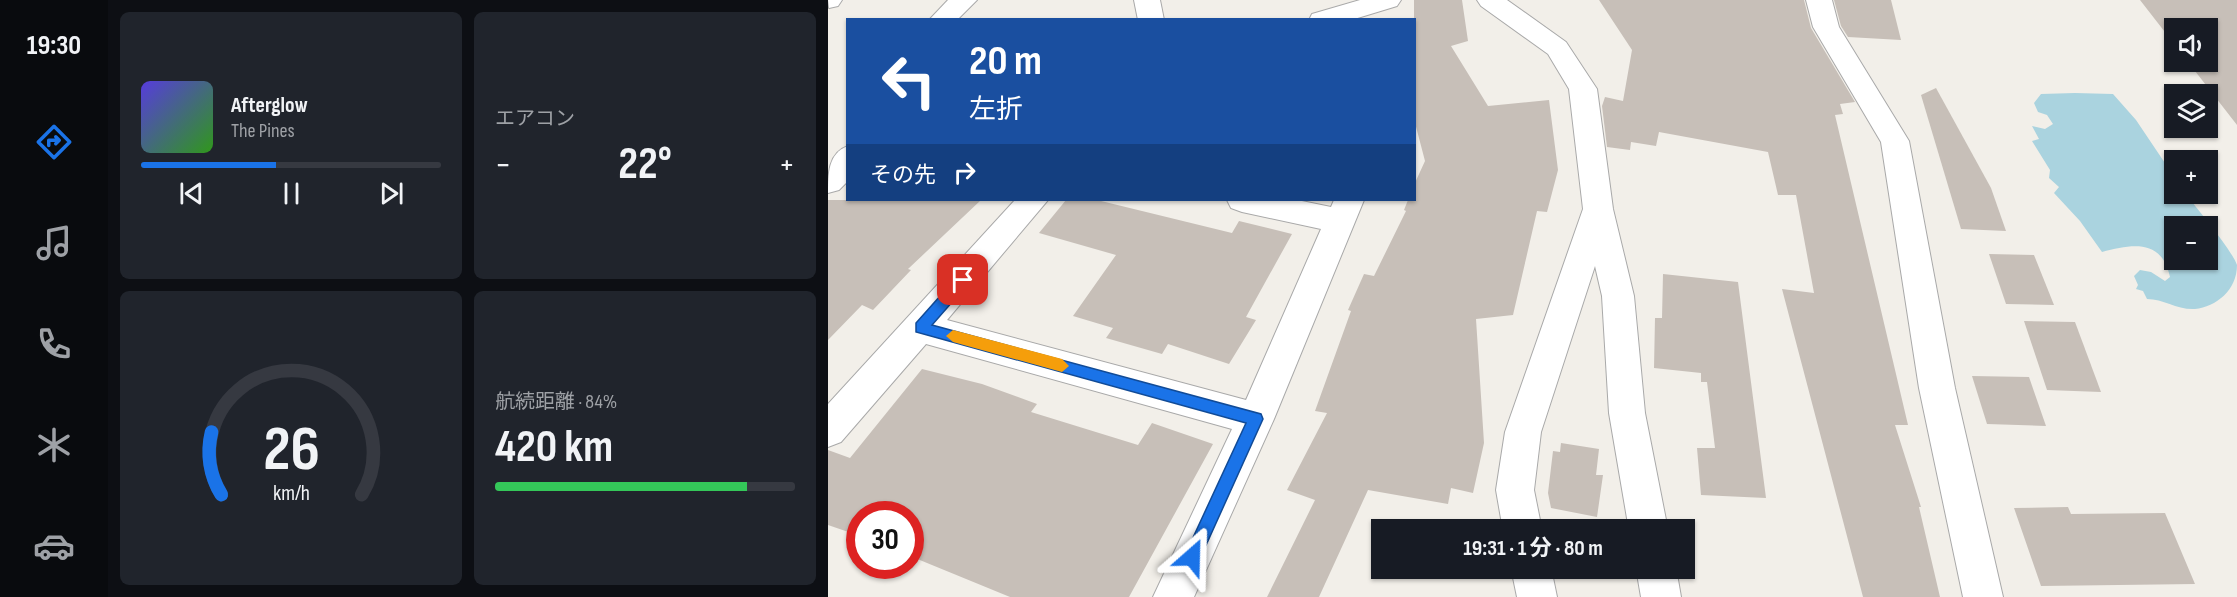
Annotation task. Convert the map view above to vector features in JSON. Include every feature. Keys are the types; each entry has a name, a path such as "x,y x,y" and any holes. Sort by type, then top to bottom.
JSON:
{"street":[{"path":"943,18 964,0"},
{"path":"1147,0 1151,18"},
{"path":"1326,18 1388,0"},
{"path":"1490,0 1557,48 1583,89 1598,209 1618,296 1627,413 1646,519"},
{"path":"1819,0 1826,27 1895,141 1937,388 1983,597"},
{"path":"828,168 846,164"},
{"path":"828,182 846,165"},
{"path":"828,430 1032,201"},
{"path":"1173,597 1256,419 1345,210 1252,201"},
{"path":"1521,519 1515,490 1523,432 1598,209"},
{"path":"921,328 1256,419"},
{"path":"1533,579 1537,597"},
{"path":"1658,579 1661,597"}],"water":[{"path":"2041,94 2113,94 2136,120 2164,162 2164,204 2194,204 2203,216 2164,216 2164,262 2153,250 2145,247 2125,247 2102,252 2080,221 2054,193 2059,187 2049,178 2050,170 2032,141 2039,139 2032,126 2045,129 2053,124 2047,115 2038,112 2034,103"},
{"path":"2218,235 2237,265 2233,282 2224,296 2203,308 2182,308 2147,299 2143,291 2136,289 2138,285 2134,276 2140,270 2151,272 2165,281 2170,277 2168,270 2218,270"}],"building":[{"path":"1414,0 1462,0 1468,41 1451,46 1488,106 1549,100 1558,170 1547,212 1537,211 1513,315 1476,319 1484,443 1473,493 1451,488 1448,504 1368,490 1319,597 1267,597 1315,500 1287,490 1327,413 1315,411 1351,311 1348,310 1364,274 1374,276 1406,211 1404,210 1408,201 1416,201 1416,181 1425,161 1416,127 1416,18 1414,18"},
{"path":"1599,0 1804,0 1811,28 1855,102 1840,104 1843,114 1835,115 1908,425 1895,425 1921,507 1919,507 1940,597 1863,597 1782,289 1814,293 1796,195 1778,195 1768,152 1659,132 1656,146 1631,142 1630,150 1607,147 1602,106 1605,97 1623,101 1632,50"},
{"path":"1834,0 1891,0 1901,40 1848,37 1841,26"},
{"path":"2140,0 2237,0 2237,125 2218,101 2218,84 2205,84 2196,72 2218,72 2218,18 2164,18 2164,31"},
{"path":"1936,88 1991,188 2006,231 1961,229 1921,95"},
{"path":"828,200 980,201 908,269 911,270 873,310 862,305 828,340"},
{"path":"1065,201 1101,201 1232,233 1239,221 1292,234 1246,317 1256,320 1229,364 1168,344 1162,354 1106,338 1113,328 1073,316 1116,255 1039,233"},
{"path":"1989,254 2034,255 2054,305 2006,304"},
{"path":"1663,274 1738,282 1766,498 1701,495 1697,448 1715,448 1707,382 1701,382 1701,373 1654,368 1655,318 1662,318"},
{"path":"2024,321 2075,322 2101,392 2047,390"},
{"path":"922,369 982,384 1037,404 1031,412 1138,445 1152,423 1213,444 1129,597 1010,597 924,562 924,501 846,501 846,531 828,525 828,450 850,458"},
{"path":"1972,376 2029,377 2046,426 1987,424"},
{"path":"1561,443 1599,449 1596,475 1603,475 1597,517 1551,508 1548,493 1553,451 1560,452"},
{"path":"2068,507 2071,514 2165,513 2195,584 2041,586 2014,508"}],"slow traffic":[{"path":"953,336 1062,366"}],"route":[{"path":"963,280 921,328 1256,419 1192,557"}]}
